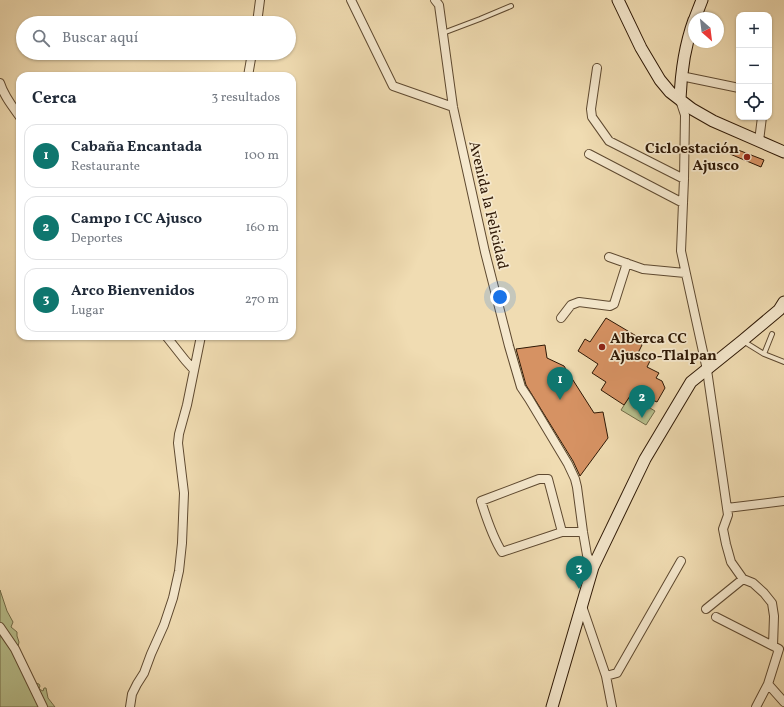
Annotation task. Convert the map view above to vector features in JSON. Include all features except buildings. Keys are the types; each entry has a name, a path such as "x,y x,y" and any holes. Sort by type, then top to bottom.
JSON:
{"main road":[{"path":"618,0 641,48 660,80 670,92 692,109 713,121 784,152"},
{"path":"697,12 702,0"},
{"path":"680,99 681,76 688,40"},
{"path":"552,707 593,567 645,459 691,382 782,308"}],"street":[{"path":"258,16 260,0"},
{"path":"352,0 393,86 453,107"},
{"name":"Avenida la Felicidad","path":"435,0 439,5 453,107 485,252 509,346 521,387 576,479 587,555 593,567"},
{"path":"249,72 251,60"},
{"path":"598,68 591,109 592,117 609,141 684,179"},
{"path":"681,76 736,87"},
{"path":"0,83 2,90 16,111"},
{"path":"680,99 685,115 684,203 681,251 707,370 728,515 723,529 731,562 742,579 753,583 764,592 772,603 774,616 776,647 768,684 756,707"},
{"path":"758,141 762,120"},
{"path":"589,154 684,203"},
{"path":"609,257 643,269 686,273"},
{"path":"561,318 571,305 579,302 610,306 614,304 627,263"},
{"path":"169,340 194,370"},
{"path":"130,707 132,694 144,673 164,625 173,598 179,571 182,543 184,493 178,442 200,340"},
{"path":"562,532 548,479 539,479 481,501 498,546 502,552 562,532 583,532"},
{"path":"727,508 784,502"},
{"path":"606,676 617,673 681,561"},
{"path":"706,609 742,579"},
{"path":"582,606 606,676 612,707"},
{"path":"716,617 776,647"},
{"path":"0,627 15,649 43,707"},
{"path":"768,684 784,702"}],"lane":[{"path":"442,33 511,6"},
{"path":"764,354 772,334"},
{"path":"742,341 764,354 784,362"}],"green space":[{"path":"630,396 655,411 646,425 621,410"},
{"path":"0,590 7,611 13,622 11,627 17,632 19,642 17,652 35,683 39,684 39,689 43,691 44,688 46,688 48,698 55,707 0,707"}],"place":[{"name":"Cicloestación Ajusco","path":"747,157"},
{"name":"Alberca CC Ajusco-Tlalpan","path":"602,347"},
{"name":"Cabaña Encantada","path":"560,400"},
{"name":"Campo 1 CC Ajusco","path":"642,418"},
{"name":"Arco Bienvenidos","path":"579,589"}]}
